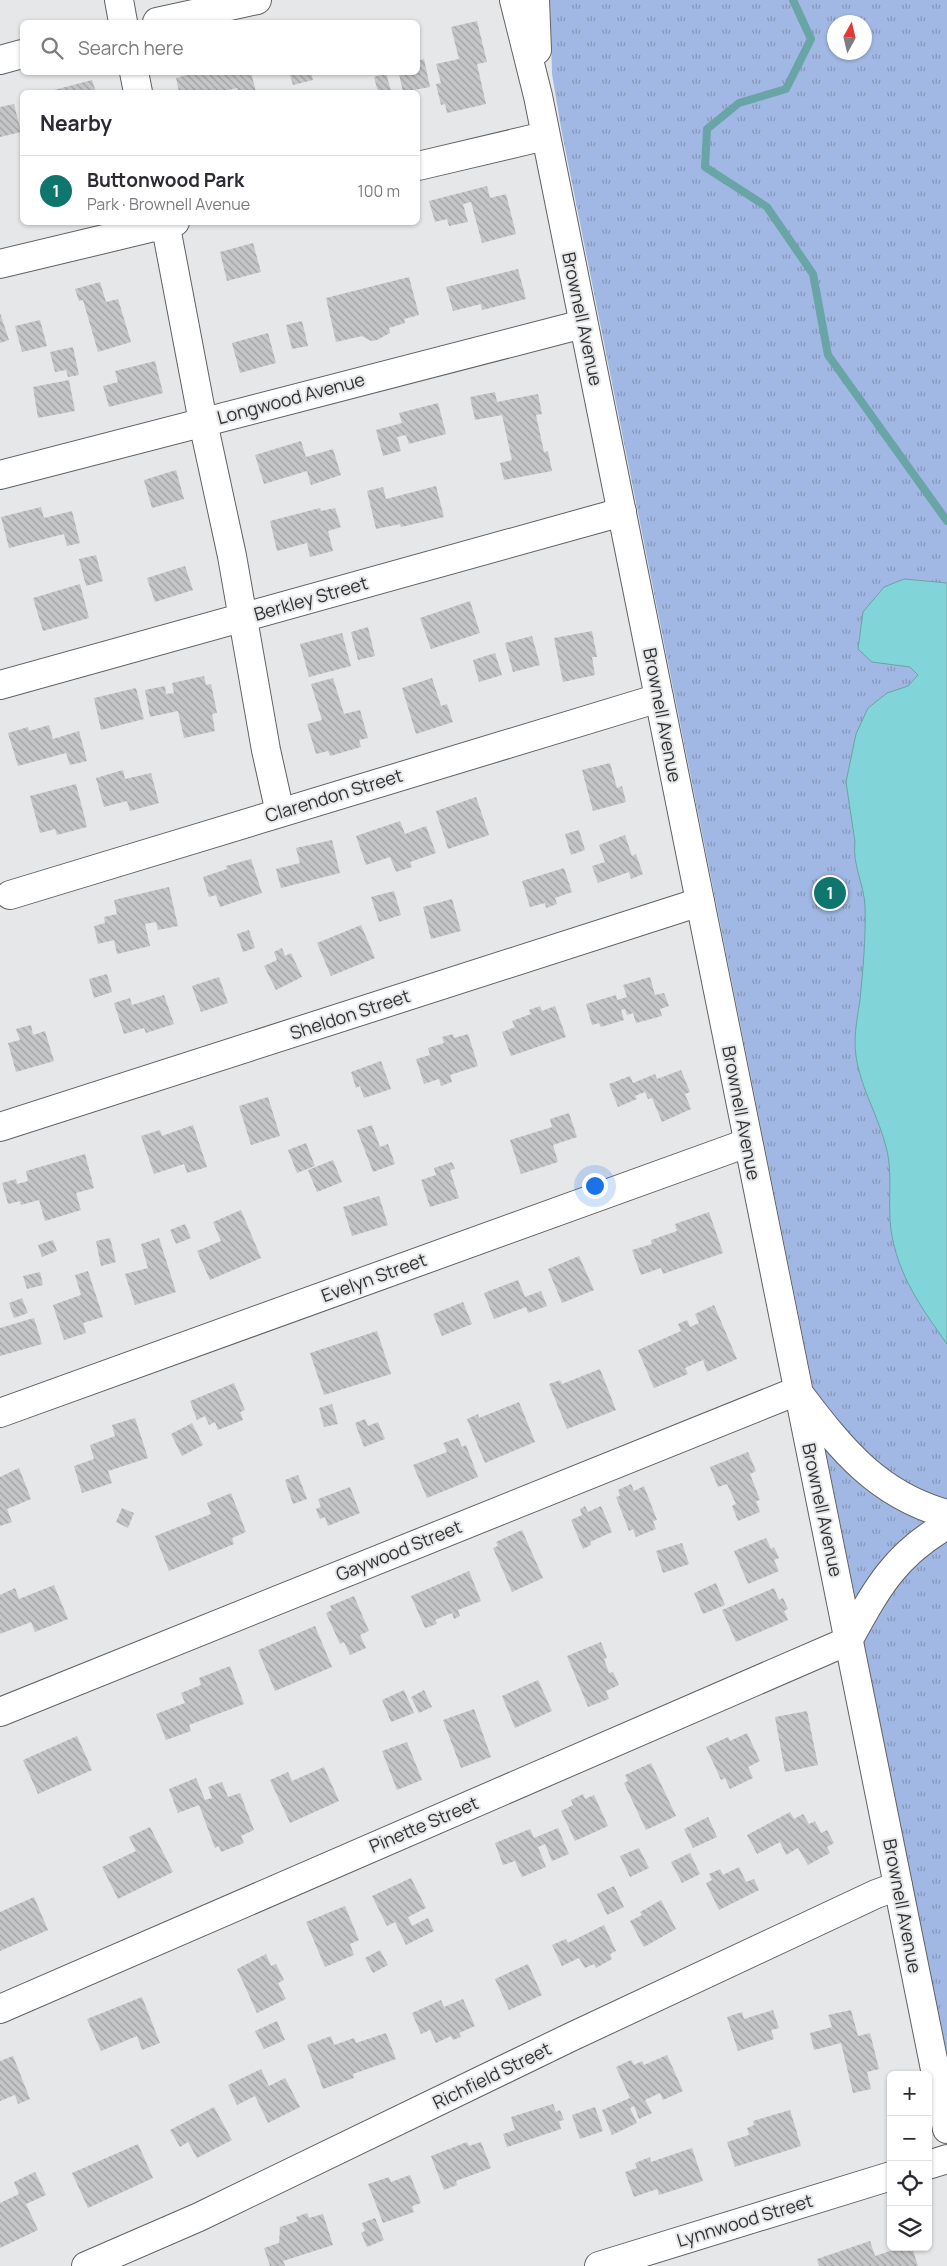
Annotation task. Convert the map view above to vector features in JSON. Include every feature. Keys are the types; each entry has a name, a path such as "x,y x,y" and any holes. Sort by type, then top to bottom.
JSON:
{"street":[{"path":"119,0 123,20"},
{"path":"166,20 257,0"},
{"name":"Brownell Avenue","path":"514,0 538,96 747,1143 947,2128"},
{"name":"Brownell Avenue","path":"536,0 538,96"},
{"path":"0,60 20,55"},
{"path":"135,75 138,90"},
{"path":"420,166 545,136"},
{"path":"0,264 160,225"},
{"path":"168,225 203,422 243,618 266,750 280,813"},
{"name":"Longwood Avenue","path":"0,475 583,324"},
{"name":"Berkley Street","path":"0,685 622,512"},
{"name":"Clarendon Street","path":"10,895 658,698"},
{"name":"Sheldon Street","path":"0,1127 700,902"},
{"name":"Evelyn Street","path":"0,1413 747,1143"},
{"path":"797,1391 843,1450 866,1470 898,1493 947,1514"},
{"name":"Gaywood Street","path":"0,1712 797,1391"},
{"path":"848,1641 874,1595 897,1562 914,1546 947,1525"},
{"name":"Pinette Street","path":"0,2009 848,1641"},
{"name":"Richfield Street","path":"86,2266 208,2213 571,2037 876,1894 898,1886"},
{"path":"932,2164 947,2159"},
{"name":"Lynnwood Street","path":"599,2266 887,2177"}],"green space":[{"path":"550,0 947,0 947,2057 561,128 552,74"}],"shaded area":[{"path":"904,579 947,583 947,1344 912,1290 894,1247 891,1230 888,1154 858,1068 855,1042 863,965 865,906 855,858 855,842 846,782 856,734 868,708 887,693 908,686 918,675 910,667 872,662 858,649 863,612 884,587"}],"building":[{"path":"477,21 487,62 477,64 486,104 447,113 445,104 441,105 436,84 441,83 436,64 459,59 451,27"},
{"path":"424,59 430,87 403,90 399,75 420,75 420,60"},
{"path":"187,75 252,75 256,90 238,90 237,88 228,90 179,90 176,78"},
{"path":"290,75 312,75 313,80 293,85"},
{"path":"387,75 391,90 377,90 374,77"},
{"path":"92,80 95,90 54,90"},
{"path":"14,104 20,132 0,137 0,107"},
{"path":"487,186 490,198 506,194 516,234 482,243 471,202 463,204 468,222 449,226 447,219 435,222 429,201"},
{"path":"253,243 261,272 227,281 220,252"},
{"path":"518,269 526,299 482,310 481,304 453,311 446,287"},
{"path":"409,277 419,315 404,319 405,323 389,328 390,333 377,340 371,341 362,336 336,342 326,298"},
{"path":"100,282 106,302 118,299 131,342 98,352 83,300 79,301 75,289"},
{"path":"0,313 9,340 0,343"},
{"path":"40,320 47,346 22,352 15,326"},
{"path":"302,321 308,346 292,349 286,325"},
{"path":"268,333 276,363 240,373 232,343"},
{"path":"73,347 79,375 68,377 66,370 55,372 50,352"},
{"path":"155,361 163,393 109,407 103,386 118,382 115,371"},
{"path":"69,380 75,411 38,418 33,387"},
{"path":"495,392 497,402 538,394 542,414 536,415 544,452 548,451 552,471 504,480 500,463 512,460 502,415 475,420 470,397"},
{"path":"438,403 446,434 409,444 406,435 397,437 401,451 383,456 376,430 402,423 399,413"},
{"path":"301,441 306,457 333,449 341,475 311,485 307,471 264,484 255,455"},
{"path":"176,470 184,499 152,508 144,480"},
{"path":"436,486 444,517 401,527 400,524 376,529 367,491 383,487 386,499"},
{"path":"41,507 44,518 72,511 80,543 67,546 64,534 9,548 1,517"},
{"path":"320,508 321,511 335,508 341,527 328,531 333,551 310,557 307,543 277,551 270,521"},
{"path":"96,555 103,581 86,586 79,559"},
{"path":"185,566 193,590 155,602 147,578"},
{"path":"80,584 89,618 43,631 33,598"},
{"path":"470,601 480,633 431,649 420,618"},
{"path":"368,627 375,656 358,660 351,632"},
{"path":"592,631 597,657 592,657 595,675 563,682 554,638"},
{"path":"342,633 351,666 309,677 300,644"},
{"path":"532,636 540,665 513,672 505,643"},
{"path":"495,653 502,675 479,682 473,660"},
{"path":"204,676 206,685 211,684 217,713 212,714 215,731 184,738 178,711 150,717 145,690 165,686 166,694 174,693 172,683"},
{"path":"333,678 344,714 360,710 368,738 359,740 361,747 330,756 328,751 316,754 307,724 322,720 311,684"},
{"path":"432,678 441,706 447,704 453,722 416,734 402,688"},
{"path":"136,688 144,719 101,730 94,698"},
{"path":"49,725 53,739 79,731 87,761 70,765 66,753 18,766 8,733 28,727 29,731"},
{"path":"610,763 617,788 622,786 626,802 593,811 582,770"},
{"path":"123,770 125,779 151,773 159,803 130,811 127,801 104,807 96,778"},
{"path":"76,784 87,827 57,835 55,829 40,833 30,796"},
{"path":"476,797 489,835 448,849 436,811"},
{"path":"400,821 405,834 426,826 436,853 410,862 412,867 396,872 390,857 366,865 356,836"},
{"path":"579,830 585,850 571,855 565,834"},
{"path":"625,835 632,856 636,854 643,874 631,879 629,872 598,883 592,866 605,862 599,845"},
{"path":"332,840 340,873 281,888 276,869 300,863 296,848"},
{"path":"251,859 262,893 220,907 216,895 209,897 203,877 227,869 226,866"},
{"path":"564,868 572,892 555,898 557,904 546,908 545,903 530,907 522,881"},
{"path":"169,887 178,926 158,930 156,922 145,924 150,946 117,954 114,940 98,944 94,926 105,923 104,917 117,914 114,900"},
{"path":"394,891 401,915 379,922 371,897"},
{"path":"452,899 461,931 431,939 423,907"},
{"path":"361,925 375,958 331,976 317,943"},
{"path":"249,930 255,948 243,952 237,934"},
{"path":"282,948 285,956 291,953 302,977 276,990 264,966 277,960 274,952"},
{"path":"107,974 112,992 94,998 89,979"},
{"path":"219,977 228,1003 201,1012 192,986"},
{"path":"650,977 655,995 664,993 669,1006 660,1009 662,1016 636,1023 633,1013 627,1015 625,1009 621,1010 624,1020 601,1027 599,1023 592,1025 586,1004 616,995 617,1000 627,997 623,985"},
{"path":"164,995 174,1024 146,1033 144,1028 124,1034 114,1003 130,998 132,1005"},
{"path":"540,1006 542,1011 555,1006 566,1037 511,1056 502,1032 515,1027 512,1021 531,1014 529,1010"},
{"path":"31,1025 33,1035 45,1031 54,1061 16,1072 8,1043 20,1040 16,1029"},
{"path":"453,1034 454,1038 468,1034 478,1066 450,1075 452,1082 441,1086 439,1079 424,1084 416,1059 430,1055 428,1048 444,1043 442,1037"},
{"path":"381,1061 391,1089 364,1098 360,1086 356,1088 351,1072"},
{"path":"681,1070 690,1092 685,1094 691,1109 662,1122 652,1098 648,1099 645,1092 635,1096 637,1099 618,1107 609,1084 630,1076 633,1083 655,1074 657,1079"},
{"path":"268,1097 280,1136 251,1145 239,1106"},
{"path":"569,1113 577,1137 553,1145 558,1162 521,1174 510,1140 552,1127 550,1119"},
{"path":"193,1125 207,1167 187,1173 184,1164 154,1174 141,1136 160,1130 162,1136"},
{"path":"372,1125 380,1147 388,1144 395,1164 373,1172 357,1130"},
{"path":"306,1143 315,1166 297,1173 288,1150"},
{"path":"85,1154 94,1188 76,1193 81,1210 45,1221 39,1200 21,1205 20,1201 8,1204 2,1183 16,1179 17,1184 28,1181 26,1171"},
{"path":"333,1160 342,1182 317,1192 308,1170"},
{"path":"452,1162 455,1169 450,1170 459,1198 430,1207 421,1180 436,1175 434,1168"},
{"path":"379,1196 388,1225 352,1236 343,1207"},
{"path":"241,1210 261,1258 210,1280 197,1251 221,1241 213,1222"},
{"path":"709,1212 723,1253 663,1274 661,1268 641,1275 632,1250 652,1244 651,1240 677,1231 675,1224"},
{"path":"185,1224 191,1238 176,1244 170,1230"},
{"path":"110,1238 116,1262 101,1266 96,1241"},
{"path":"159,1238 176,1292 135,1305 125,1274 148,1268 141,1244"},
{"path":"53,1240 57,1251 42,1257 38,1245"},
{"path":"579,1256 594,1290 562,1303 548,1269"},
{"path":"88,1271 103,1317 83,1323 86,1333 64,1340 53,1305 81,1295 75,1275"},
{"path":"40,1272 43,1285 27,1289 23,1276"},
{"path":"518,1280 525,1297 541,1291 547,1306 528,1313 526,1307 494,1319 484,1293"},
{"path":"22,1298 28,1313 14,1318 9,1303"},
{"path":"463,1302 472,1324 442,1336 433,1314"},
{"path":"714,1305 737,1359 707,1372 703,1360 685,1368 688,1374 654,1388 638,1350 681,1331 678,1324 687,1320 690,1327 699,1323 695,1314"},
{"path":"34,1318 42,1344 0,1356 0,1328"},
{"path":"377,1331 391,1374 324,1395 310,1353"},
{"path":"600,1369 616,1410 567,1429 549,1384 560,1380 562,1384"},
{"path":"234,1383 245,1410 240,1412 243,1420 218,1430 215,1422 209,1425 205,1416 197,1420 190,1401"},
{"path":"519,1402 535,1442 485,1463 467,1419 478,1414 479,1418"},
{"path":"332,1404 338,1424 324,1427 319,1408"},
{"path":"135,1418 148,1458 108,1471 112,1483 82,1493 74,1466 94,1459 90,1445 115,1436 112,1425"},
{"path":"365,1419 368,1426 378,1422 385,1439 364,1447 355,1423"},
{"path":"192,1423 203,1445 182,1456 171,1434"},
{"path":"458,1438 462,1447 466,1445 478,1477 427,1498 413,1465 447,1452 443,1443"},
{"path":"748,1452 756,1471 750,1474 760,1500 756,1501 760,1512 738,1521 732,1506 736,1504 727,1484 718,1487 710,1467"},
{"path":"19,1468 31,1499 7,1509 12,1522 0,1526 0,1477"},
{"path":"298,1475 307,1499 293,1504 285,1480"},
{"path":"631,1484 634,1491 644,1486 657,1520 653,1521 656,1529 636,1537 633,1529 629,1531 616,1497 620,1496 618,1490"},
{"path":"350,1487 360,1513 328,1526 325,1517 320,1519 316,1509 321,1507 318,1499"},
{"path":"231,1493 246,1532 232,1538 234,1544 169,1571 155,1536 211,1514 207,1503"},
{"path":"585,1506 588,1512 601,1506 612,1532 590,1542 591,1545 583,1549 571,1520 582,1515 580,1509"},
{"path":"122,1508 134,1513 128,1528 116,1522"},
{"path":"522,1530 543,1578 512,1592 493,1548 498,1546 496,1542"},
{"path":"766,1538 771,1549 774,1547 779,1558 774,1560 779,1571 748,1584 734,1551"},
{"path":"682,1543 689,1564 663,1573 656,1551"},
{"path":"469,1571 481,1601 458,1610 460,1616 454,1619 452,1613 435,1620 437,1624 425,1628 411,1596"},
{"path":"716,1583 725,1605 703,1614 694,1593"},
{"path":"54,1585 68,1619 35,1632 31,1622 0,1634 0,1595 15,1588 19,1599"},
{"path":"774,1588 779,1600 783,1598 788,1609 784,1611 788,1620 736,1642 722,1610"},
{"path":"354,1596 369,1631 360,1635 366,1648 350,1655 344,1642 340,1644 326,1613 332,1610 330,1606"},
{"path":"315,1626 332,1667 275,1691 258,1650"},
{"path":"601,1642 607,1658 604,1659 609,1673 613,1672 619,1685 606,1691 609,1699 588,1707 567,1656"},
{"path":"230,1666 244,1704 189,1725 191,1731 166,1740 156,1714 185,1703 181,1693 201,1685 199,1678"},
{"path":"538,1680 552,1711 515,1728 502,1696"},
{"path":"404,1690 414,1713 391,1722 382,1700"},
{"path":"424,1690 432,1707 419,1713 411,1697"},
{"path":"474,1709 491,1757 461,1768 443,1720"},
{"path":"807,1711 818,1765 785,1772 775,1717"},
{"path":"747,1733 760,1761 748,1767 753,1778 730,1789 725,1778 721,1780 706,1747 728,1737 730,1741"},
{"path":"77,1736 92,1770 38,1794 23,1760"},
{"path":"407,1742 422,1780 397,1790 382,1751"},
{"path":"651,1763 676,1816 646,1830 624,1783 628,1781 625,1775"},
{"path":"324,1767 339,1801 290,1823 270,1780 288,1772 292,1781"},
{"path":"196,1778 205,1800 212,1798 208,1787 222,1782 228,1797 240,1793 254,1830 241,1836 244,1843 221,1852 219,1846 215,1848 199,1805 178,1813 169,1789"},
{"path":"583,1794 585,1799 594,1795 608,1826 575,1841 561,1811 573,1805 571,1800"},
{"path":"790,1812 794,1819 803,1814 809,1824 815,1821 821,1833 827,1830 834,1843 827,1847 830,1853 808,1865 798,1848 786,1855 780,1842 757,1854 747,1835"},
{"path":"708,1817 717,1837 693,1848 684,1829"},
{"path":"150,1827 173,1872 118,1899 102,1867 136,1851 129,1837"},
{"path":"558,1828 569,1854 552,1861 545,1844 538,1847 546,1867 522,1877 515,1861 503,1865 495,1843 530,1829 534,1838"},
{"path":"639,1848 649,1868 630,1877 620,1856"},
{"path":"690,1853 700,1874 682,1883 671,1862"},
{"path":"739,1867 746,1882 754,1879 759,1890 719,1910 706,1883 712,1880 709,1874 720,1869 723,1875"},
{"path":"411,1878 426,1908 408,1917 412,1926 428,1918 434,1931 406,1945 395,1922 387,1926 372,1896"},
{"path":"614,1886 624,1907 607,1915 597,1894"},
{"path":"34,1897 48,1930 0,1951 0,1912"},
{"path":"661,1900 676,1929 644,1947 630,1921 642,1915 640,1912"},
{"path":"345,1906 359,1940 350,1944 354,1955 325,1967 306,1922"},
{"path":"604,1925 616,1951 610,1954 612,1959 596,1968 594,1964 585,1968 579,1958 562,1966 552,1945 566,1939 568,1943"},
{"path":"380,1950 388,1965 373,1973 365,1958"},
{"path":"266,1954 271,1966 276,1964 284,1980 278,1983 286,1999 257,2013 237,1969"},
{"path":"528,1964 542,1995 509,2010 495,1979"},
{"path":"142,1997 160,2043 142,2050 137,2036 101,2051 87,2019"},
{"path":"463,1999 475,2026 459,2033 461,2037 453,2040 451,2036 436,2043 430,2030 421,2034 412,2013 441,2000 444,2007"},
{"path":"773,2010 779,2028 771,2030 774,2039 738,2051 727,2017 742,2012 744,2019"},
{"path":"851,2010 858,2036 870,2033 879,2069 867,2072 871,2089 853,2093 841,2043 814,2050 810,2033 832,2027 828,2015"},
{"path":"277,2021 285,2040 264,2049 255,2031"},
{"path":"386,2033 396,2059 353,2074 354,2078 323,2089 307,2045 331,2036 334,2045 354,2038 356,2043"},
{"path":"667,2055 683,2091 663,2100 660,2093 645,2100 652,2113 639,2119 634,2106 630,2108 637,2123 612,2135 602,2110 630,2098 616,2067 631,2060 634,2065 642,2061 644,2065"},
{"path":"13,2056 30,2099 18,2104 15,2095 0,2101 0,2061"},
{"path":"261,2069 269,2086 285,2078 300,2107 268,2123 255,2096 237,2105 228,2085"},
{"path":"553,2104 556,2112 560,2110 564,2120 559,2121 561,2129 507,2147 503,2134 515,2130 511,2117"},
{"path":"214,2107 232,2140 197,2158 188,2142 180,2147 170,2130"},
{"path":"595,2107 603,2131 580,2139 572,2115"},
{"path":"790,2110 801,2146 735,2167 727,2142 749,2135 747,2128 754,2125 753,2121"},
{"path":"467,2142 469,2146 481,2142 491,2168 456,2181 457,2185 444,2190 431,2156"},
{"path":"138,2144 153,2178 88,2208 72,2173"},
{"path":"692,2148 703,2181 659,2195 657,2189 634,2197 625,2172 637,2168 635,2163 650,2157 651,2162"},
{"path":"35,2172 46,2195 26,2204 38,2230 0,2248 0,2203 19,2194 14,2182"},
{"path":"410,2175 421,2203 412,2206 414,2212 383,2223 368,2184 389,2177 391,2182"},
{"path":"307,2213 309,2218 323,2214 333,2245 283,2261 285,2266 270,2266 264,2248 279,2243 280,2227 298,2221 296,2217"},
{"path":"375,2218 384,2240 367,2247 361,2233 365,2231 362,2223"},
{"path":"870,2241 875,2256 890,2251 913,2251 918,2266 819,2266 817,2259"}],"waterway":[{"path":"793,0 811,39 786,89 739,103 707,129 705,167 767,207 813,274 828,355 947,521"}],"place":[{"name":"Buttonwood Park","path":"830,893"}]}
